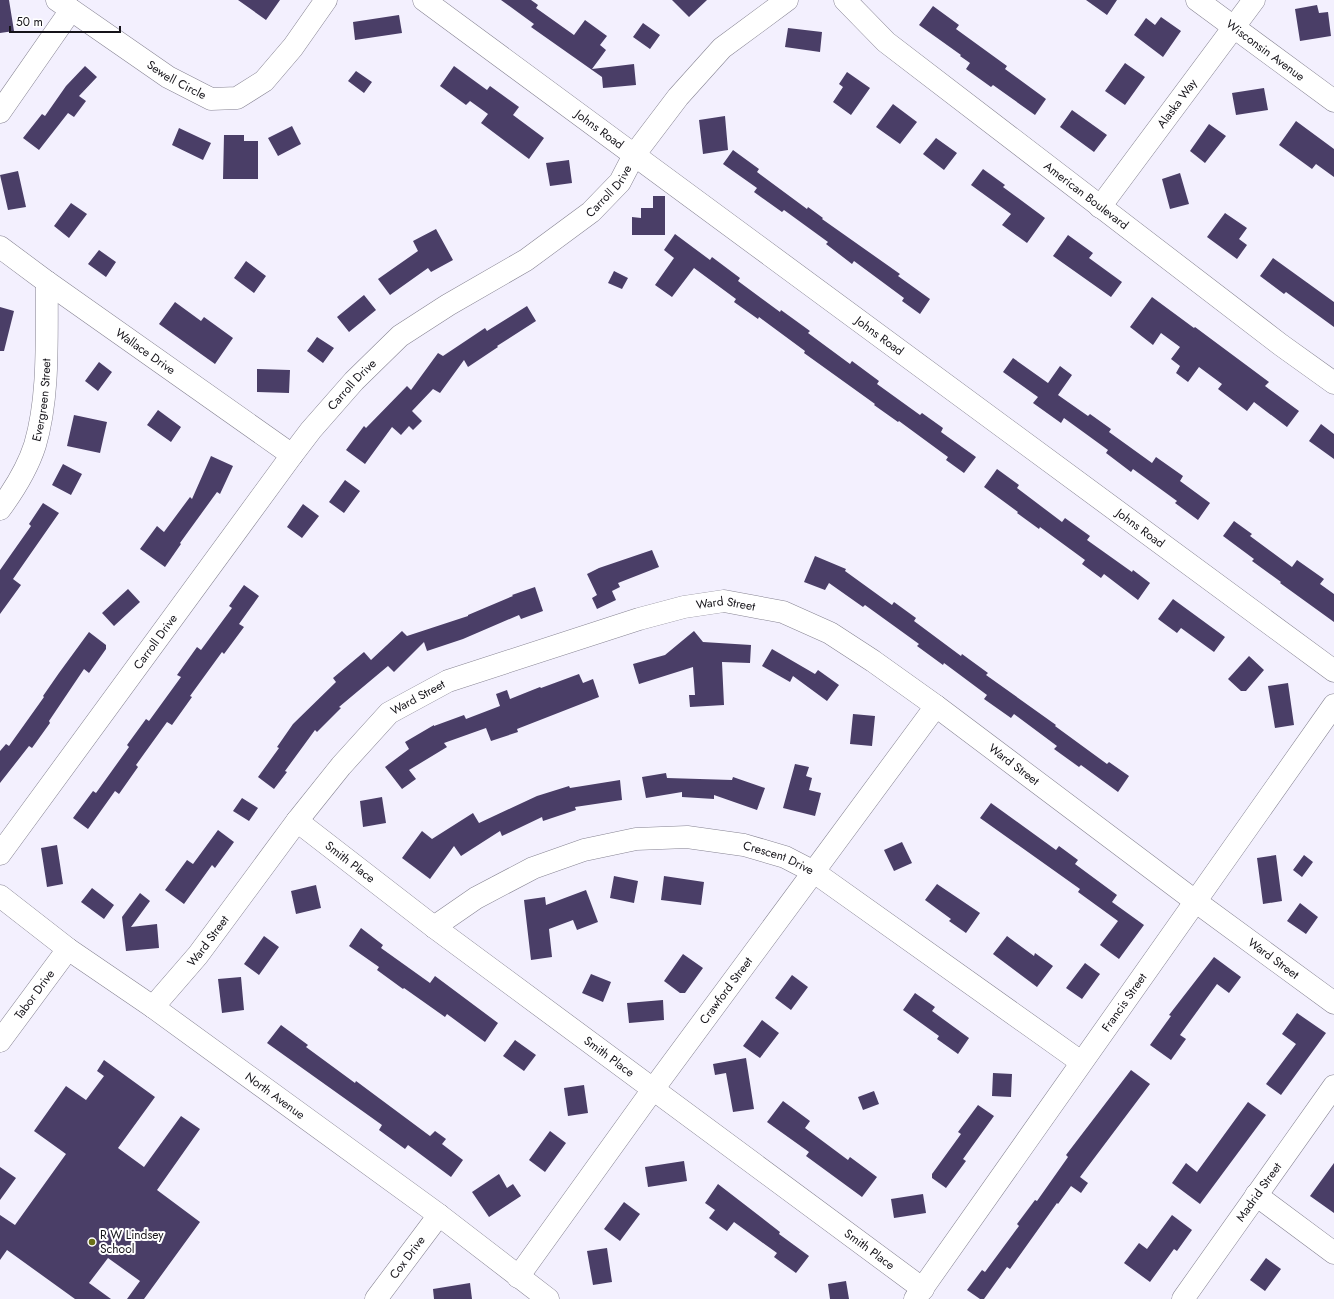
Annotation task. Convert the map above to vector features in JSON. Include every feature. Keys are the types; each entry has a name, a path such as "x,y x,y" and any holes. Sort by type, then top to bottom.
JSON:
{"street":[{"name":"Sewell Circle","path":"64,5 168,77 211,99 237,98 264,81 293,47 326,0"},
{"name":"Johns Road","path":"424,0 1334,671"},
{"name":"Carroll Drive","path":"0,854 292,455 311,430 354,381 400,336 448,305 526,260 591,212 620,182 634,155 678,98 722,48 787,0"},
{"name":"American Boulevard","path":"845,0 886,42 1281,345 1334,383"},
{"name":"Wisconsin Avenue","path":"1197,0 1334,101"},
{"name":"Alaska Way","path":"1100,207 1254,0"},
{"path":"0,112 64,5"},
{"name":"Wallace Drive","path":"0,247 47,282 292,455"},
{"name":"Evergreen Street","path":"0,509 23,472 35,446 42,412 45,372 47,282"},
{"name":"Ward Street","path":"153,1007 198,955 298,821 346,760 389,713 448,681 639,619 684,607 724,601 783,612 830,633 873,661 936,706 1195,902 1334,1003"},
{"name":"Francis Street","path":"919,1294 1334,705"},
{"name":"Crawford Street","path":"518,1277 654,1088 936,706"},
{"name":"Smith Place","path":"298,821 434,926 654,1088 919,1294"},
{"name":"Crescent Drive","path":"434,926 476,898 533,868 584,850 636,839 687,837 744,845 785,857 814,872 1081,1062"},
{"name":"North Avenue","path":"0,896 68,949 153,1007 439,1215 548,1299"},
{"name":"Tabor Drive","path":"0,1041 68,949"},
{"name":"Madrid Street","path":"1183,1299 1334,1086"},
{"path":"1256,1195 1334,1253"},
{"name":"Cox Drive","path":"376,1299 439,1215"}],"building":[{"path":"0,0 9,0 14,31 0,33"},
{"path":"238,0 280,0 266,20"},
{"path":"501,0 531,0 538,5 536,8 574,35 585,20 607,36 600,45 606,50 592,69 634,64 636,85 603,88 602,77 531,27 534,24"},
{"path":"672,0 707,0 689,17"},
{"path":"1086,0 1117,0 1107,15"},
{"path":"1317,5 1319,13 1328,12 1331,36 1300,41 1295,9"},
{"path":"933,6 959,25 956,29 1007,66 1005,69 1046,99 1035,115 993,85 991,87 966,69 970,63 919,25"},
{"path":"399,15 402,33 355,40 353,22"},
{"path":"1161,17 1181,31 1163,57 1134,35 1146,18 1155,25"},
{"path":"643,23 660,35 650,49 633,37"},
{"path":"788,28 822,32 820,52 785,47"},
{"path":"1125,63 1145,77 1125,105 1105,91"},
{"path":"85,66 97,77 79,96 86,101 74,117 68,113 39,150 23,138 42,114 45,116 66,86"},
{"path":"454,66 487,90 490,86 519,107 513,115 544,138 529,159 481,123 488,114 470,101 466,105 440,86"},
{"path":"356,71 372,82 364,93 348,81"},
{"path":"847,72 870,88 851,115 833,102 843,87 839,84"},
{"path":"1264,88 1268,110 1236,115 1232,93"},
{"path":"893,104 917,122 900,144 876,127"},
{"path":"1072,110 1107,135 1094,152 1060,127"},
{"path":"725,116 728,150 703,154 699,120"},
{"path":"1296,121 1334,149 1334,177 1316,164 1312,169 1279,145"},
{"path":"1209,124 1226,136 1205,163 1190,151"},
{"path":"292,126 301,144 278,156 268,138"},
{"path":"179,128 211,143 203,160 172,145"},
{"path":"224,135 244,135 244,141 258,141 258,179 223,179"},
{"path":"936,138 957,153 944,170 923,154"},
{"path":"733,150 759,169 757,172 900,274 898,276 930,299 920,314 902,301 904,298 854,261 852,264 826,244 828,242 784,210 782,212 754,192 757,188 723,164"},
{"path":"569,160 572,183 550,186 546,163"},
{"path":"983,169 1005,185 1003,187 1045,218 1027,243 1002,225 1011,214 971,185"},
{"path":"18,171 26,207 8,210 0,175"},
{"path":"1180,173 1189,204 1170,209 1162,179"},
{"path":"653,196 665,196 665,235 632,235 632,217 641,218 641,208 653,208"},
{"path":"71,203 87,214 69,238 54,226"},
{"path":"1225,213 1247,228 1239,239 1247,245 1237,259 1207,237"},
{"path":"436,229 453,260 431,272 428,268 390,295 378,279 418,251 413,241"},
{"path":"675,234 710,260 712,257 740,278 738,281 780,312 781,310 810,331 808,333 850,364 852,361 879,381 877,384 920,415 922,413 943,428 941,432 976,457 964,473 946,460 948,457 899,421 898,422 874,405 875,404 804,353 805,351 759,317 758,319 734,302 736,299 694,268 672,297 655,285 674,258 664,250"},
{"path":"1068,235 1093,253 1089,258 1122,282 1111,297 1053,256"},
{"path":"99,250 116,262 106,277 88,264"},
{"path":"1273,258 1334,302 1334,327 1286,292 1284,294 1260,276"},
{"path":"246,261 266,276 254,293 234,278"},
{"path":"614,271 628,278 622,289 608,283"},
{"path":"364,295 376,310 349,332 337,317"},
{"path":"1152,297 1269,382 1265,386 1299,411 1287,427 1254,402 1247,411 1218,389 1222,384 1199,367 1188,382 1176,373 1180,366 1171,359 1180,347 1161,333 1153,345 1130,327"},
{"path":"175,302 201,321 204,317 233,338 215,364 159,324"},
{"path":"527,306 536,321 468,367 464,360 440,393 433,389 412,411 422,421 413,430 409,426 401,435 392,427 365,464 346,450 364,426 366,428 407,386 411,390 438,353 443,356 485,328 487,331"},
{"path":"0,307 14,311 4,351 0,351"},
{"path":"317,337 334,348 323,363 307,351"},
{"path":"1013,358 1048,383 1060,366 1072,375 1058,395 1088,416 1090,414 1111,429 1109,432 1152,463 1156,457 1183,476 1180,481 1210,503 1198,520 1175,503 1177,501 1133,469 1131,472 1106,453 1108,450 1064,418 1061,423 1033,403 1038,397 1003,372"},
{"path":"99,362 112,372 98,391 85,381"},
{"path":"257,369 290,370 289,393 257,392"},
{"path":"158,410 181,427 171,442 147,425"},
{"path":"74,415 107,422 100,453 67,446"},
{"path":"1321,424 1334,434 1334,459 1309,441"},
{"path":"211,456 233,466 220,494 217,492 180,543 181,544 165,567 140,549 157,526 164,532 190,497 192,499"},
{"path":"63,464 82,474 71,495 52,485"},
{"path":"997,469 1019,485 1017,488 1062,522 1065,518 1090,536 1087,540 1150,583 1138,600 1104,574 1101,578 1082,564 1085,560 1040,527 1039,529 984,487"},
{"path":"345,480 360,491 344,513 329,502"},
{"path":"43,503 59,513 13,579 21,585 0,614 0,570 31,526 29,524"},
{"path":"303,504 319,516 302,538 287,527"},
{"path":"1234,521 1252,534 1250,536 1292,567 1297,560 1324,579 1320,584 1334,594 1334,622 1280,583 1281,582 1252,561 1254,559 1223,536"},
{"path":"652,550 659,567 618,583 620,587 612,591 616,600 597,609 592,598 597,595 587,574 599,568"},
{"path":"815,556 846,569 845,571 892,605 894,602 916,618 914,621 961,656 962,654 988,673 986,675 1107,764 1109,762 1129,776 1118,792 1081,765 1079,767 1054,749 1057,746 1014,714 1011,718 984,699 987,695 944,663 943,665 917,646 919,644 865,605 863,607 829,583 825,590 804,582"},
{"path":"244,585 259,596 239,624 244,627 224,654 222,652 190,696 192,697 172,725 167,722 136,765 138,767 119,794 115,791 88,829 73,818 93,791 96,793 129,747 127,745 146,719 149,721 181,677 177,675 197,647 201,650 232,608 229,606"},
{"path":"535,587 543,611 521,619 519,615 463,639 427,651 424,642 394,672 388,666 339,707 341,708 317,732 315,730 285,771 287,772 274,789 258,777 279,748 277,747 293,724 336,682 333,678 364,652 371,660 402,631 407,636 468,616 513,596 512,595"},
{"path":"128,589 140,602 114,626 102,613"},
{"path":"1173,599 1225,637 1214,652 1181,628 1177,633 1158,619"},
{"path":"694,631 703,642 751,645 750,663 722,662 724,705 690,707 689,695 695,695 693,667 639,684 633,664 665,655"},
{"path":"89,632 106,645 106,649 89,673 84,669 49,721 50,723 32,748 29,746 0,783 0,751 6,744 9,746"},
{"path":"772,649 815,674 818,670 839,685 827,701 793,676 790,682 762,666"},
{"path":"1249,656 1264,670 1246,691 1241,691 1228,679"},
{"path":"579,674 583,683 593,679 599,697 517,729 518,732 491,741 486,728 444,743 447,747 409,770 416,779 402,789 385,767 409,749 405,742 434,725 464,715 466,719 500,706 496,694 507,690 510,699"},
{"path":"1288,683 1294,725 1275,728 1268,686"},
{"path":"853,714 875,716 872,746 850,744"},
{"path":"795,764 809,767 806,776 812,778 809,790 821,793 815,816 783,808"},
{"path":"666,773 667,778 732,780 733,777 765,788 757,810 714,795 714,799 682,797 682,792 646,798 642,777"},
{"path":"620,780 622,800 575,807 576,810 543,821 542,817 502,836 500,831 461,856 454,846 430,879 402,858 422,831 432,839 473,813 479,823 537,796 569,786 570,788"},
{"path":"382,797 386,823 363,827 360,801"},
{"path":"242,798 258,808 249,821 233,811"},
{"path":"991,803 1056,850 1059,846 1078,860 1075,864 1117,895 1112,902 1144,925 1119,959 1100,945 1118,921 1078,892 1080,889 980,818"},
{"path":"218,830 234,842 215,868 212,865 184,904 165,890 187,860 193,864"},
{"path":"902,842 912,863 894,871 884,850"},
{"path":"57,845 63,884 47,887 41,848"},
{"path":"1276,855 1282,901 1263,904 1257,858"},
{"path":"1304,855 1313,862 1302,877 1293,870"},
{"path":"614,876 638,881 634,903 610,898"},
{"path":"664,876 704,882 701,905 661,900"},
{"path":"937,884 980,913 966,933 949,921 951,919 925,900"},
{"path":"316,885 321,908 296,914 291,891"},
{"path":"92,888 114,905 104,919 81,902"},
{"path":"586,890 598,922 577,930 573,920 549,929 552,957 531,960 524,900 545,897 546,905"},
{"path":"140,893 150,901 131,927 157,924 159,948 126,951 122,917"},
{"path":"1300,903 1318,917 1306,934 1287,921"},
{"path":"361,928 383,945 381,948 430,983 435,976 498,1023 485,1042 447,1014 445,1017 404,988 403,989 377,970 379,967 349,946"},
{"path":"264,936 279,947 259,975 244,964"},
{"path":"1007,936 1034,956 1035,953 1053,966 1037,987 993,954"},
{"path":"683,954 703,968 685,993 680,993 664,981"},
{"path":"1214,957 1241,977 1229,993 1217,984 1180,1035 1186,1039 1171,1060 1150,1045 1171,1016 1169,1015"},
{"path":"1085,963 1100,974 1082,999 1066,988"},
{"path":"591,974 611,982 603,1002 582,993"},
{"path":"792,975 808,987 791,1010 775,998"},
{"path":"241,977 244,1010 222,1013 218,979"},
{"path":"915,993 935,1007 932,1011 969,1038 958,1054 937,1039 939,1036 903,1010"},
{"path":"663,1000 664,1020 629,1023 627,1003"},
{"path":"1297,1013 1326,1033 1281,1095 1266,1084 1296,1044 1282,1034"},
{"path":"762,1020 779,1033 760,1058 743,1046"},
{"path":"281,1025 308,1045 306,1047 355,1083 356,1081 430,1136 435,1131 446,1139 442,1144 463,1160 451,1177 408,1145 405,1149 379,1130 382,1125 267,1043"},
{"path":"515,1040 536,1055 524,1071 503,1056"},
{"path":"746,1058 754,1109 733,1112 726,1073 715,1075 713,1064"},
{"path":"104,1060 155,1097 118,1148 144,1167 181,1116 200,1129 157,1190 200,1222 144,1299 127,1299 140,1281 108,1258 89,1283 111,1299 75,1299 7,1250 0,1260 0,1215 15,1225 66,1154 34,1131 66,1086 86,1100 104,1076 97,1071"},
{"path":"1131,1070 1150,1084 1080,1177 1088,1183 1081,1193 1071,1186 1058,1204 1057,1203 1010,1269 1007,1267 984,1299 980,1299 967,1290 982,1270 985,1272 1019,1226 1017,1224 1035,1200 1037,1201 1068,1157 1066,1155"},
{"path":"993,1073 1012,1074 1011,1097 992,1096"},
{"path":"584,1085 588,1113 568,1116 564,1088"},
{"path":"874,1091 879,1104 863,1110 858,1097"},
{"path":"783,1101 810,1121 805,1128 848,1160 850,1157 877,1177 862,1197 806,1156 809,1152 767,1122"},
{"path":"1248,1102 1266,1115 1200,1204 1172,1183 1186,1163 1197,1172"},
{"path":"978,1105 994,1116 963,1159 966,1161 946,1188 932,1178 932,1174 961,1134 958,1132"},
{"path":"550,1131 566,1143 545,1172 529,1160"},
{"path":"684,1161 687,1181 648,1187 645,1167"},
{"path":"1334,1163 1334,1213 1310,1196"},
{"path":"0,1167 16,1178 0,1200"},
{"path":"499,1174 507,1188 513,1184 521,1196 489,1217 472,1192"},
{"path":"718,1184 780,1232 779,1234 809,1256 796,1273 774,1257 777,1253 734,1222 727,1231 709,1218 715,1210 705,1203"},
{"path":"923,1194 926,1213 894,1218 891,1199"},
{"path":"624,1202 640,1214 620,1241 604,1229"},
{"path":"1172,1215 1192,1230 1177,1251 1174,1249 1150,1282 1124,1263 1139,1243 1147,1249"},
{"path":"607,1248 612,1282 593,1285 587,1251"},
{"path":"1266,1258 1281,1269 1265,1291 1250,1280"},
{"path":"846,1281 849,1299 830,1299 828,1284"},
{"path":"470,1283 472,1299 434,1299 433,1289"}],"place":[{"name":"R W Lindsey School","path":"92,1242"}]}
